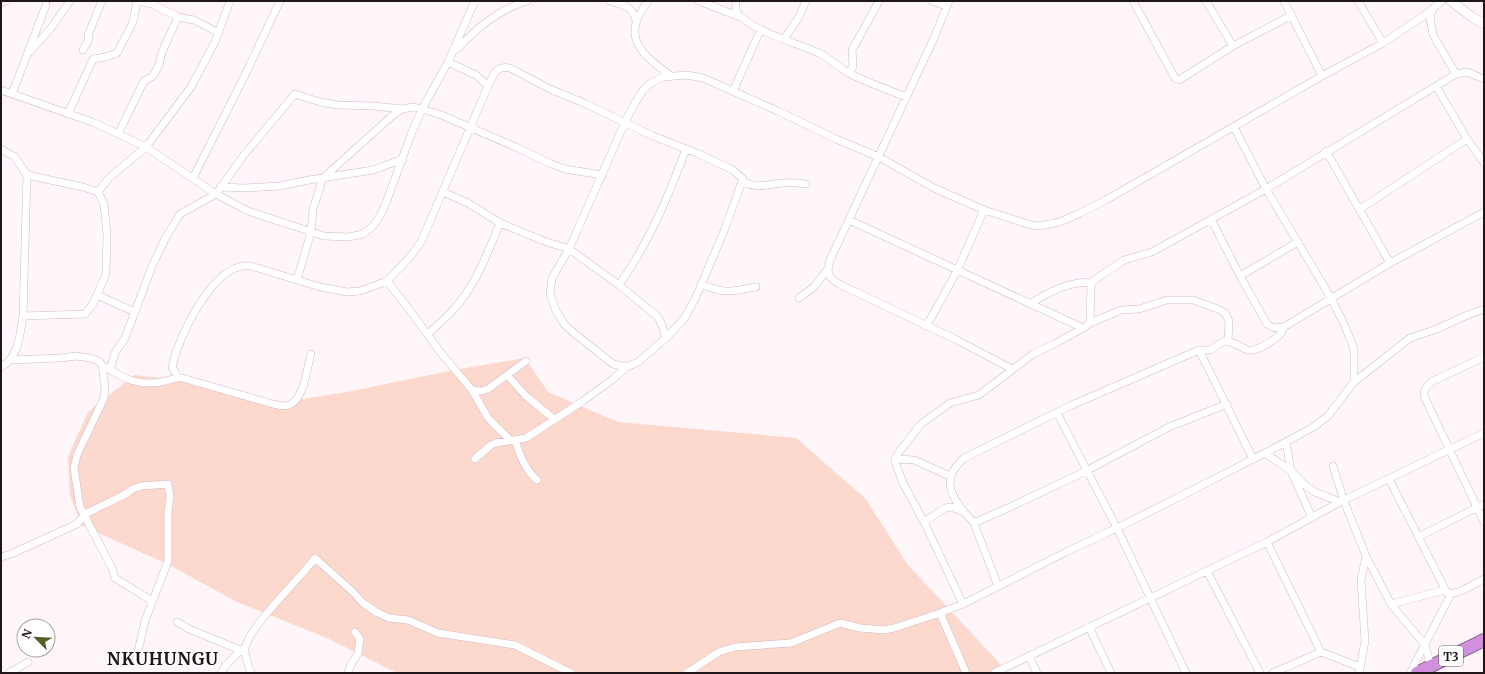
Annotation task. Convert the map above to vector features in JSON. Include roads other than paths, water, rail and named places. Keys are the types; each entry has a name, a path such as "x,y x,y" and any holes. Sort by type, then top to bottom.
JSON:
{"highway":[{"name":"T3","path":"1417,673 1484,640"}],"street":[{"path":"1,3 6,1"},
{"path":"29,53 51,28 70,1"},
{"path":"83,50 89,39 88,35 102,1"},
{"path":"68,114 93,59 106,57 117,53 133,22 137,1 152,4 178,18 194,20 219,33"},
{"path":"98,192 109,178 146,147 191,87 219,33 230,1"},
{"path":"193,178 245,75 280,1"},
{"path":"1,90 95,123 146,147 193,178 218,191 248,211 324,236 349,237 363,234 373,226 386,203 422,109 450,59 464,30 475,1"},
{"path":"450,59 474,31 491,18 527,1"},
{"path":"610,1 623,5 633,11 636,21 635,37 637,43 654,64 670,75"},
{"path":"636,21 648,1"},
{"path":"699,1 740,16 761,29 826,57 848,72 906,97"},
{"path":"736,1 735,6 740,16"},
{"path":"784,39 799,17 806,1"},
{"path":"848,72 853,67 852,50 879,1"},
{"path":"799,298 814,286 827,270 830,260 934,38 947,4 932,1"},
{"path":"1133,1 1177,79 1182,80 1233,46 1292,15"},
{"path":"1206,1 1233,46"},
{"path":"1284,1 1322,76"},
{"path":"1358,1 1383,43"},
{"path":"627,367 613,364 564,325 556,311 550,294 552,278 569,249 625,122 644,89 656,80 670,75 687,75 703,78 879,157 934,188 984,210 1031,225 1040,226 1060,222 1080,214 1106,200 1152,172 1383,43 1433,9 1442,1"},
{"path":"1451,1 1484,24"},
{"path":"12,94 29,53 46,5"},
{"path":"1433,9 1430,18 1433,35 1456,74"},
{"path":"118,134 144,81 153,76 159,65 162,52 178,18"},
{"path":"733,91 761,29"},
{"path":"450,59 476,75 488,86"},
{"path":"654,64 656,80"},
{"path":"178,377 172,368 179,345 205,296 228,271 244,265 320,287 347,292 369,288 387,281 410,257 421,242 488,86 496,70 503,67 510,68 550,89 584,103 653,136 733,170 741,176 743,182 724,231 684,319 666,338 638,362 627,367 601,388 554,420 526,438 491,445 475,459"},
{"path":"1030,304 1045,294 1070,285 1080,282 1092,283 1106,271 1124,260 1152,252 1266,189 1326,151 1456,74 1467,72 1484,80"},
{"path":"1436,86 1467,140 1484,163"},
{"path":"110,370 115,353 125,338 153,264 165,239 180,214 218,191 244,155 295,94 320,102 338,105 374,106 402,109 414,107 422,109 439,114 565,169 602,176"},
{"path":"298,280 310,232 313,209 323,178 392,116 402,109"},
{"path":"1234,127 1266,189 1331,298 1345,326 1354,349 1354,382"},
{"path":"1360,209 1467,140"},
{"path":"1,149 15,157 27,175 22,316 17,345 11,360"},
{"path":"619,285 645,246 671,190 686,149"},
{"path":"1326,151 1390,263"},
{"path":"218,191 280,186 373,170 403,159"},
{"path":"22,316 85,314 93,304 106,274 107,235 104,204 98,192 83,187 27,175"},
{"path":"743,182 749,185 761,187 786,182 806,184"},
{"path":"443,192 468,203 500,223 544,241 569,249 619,285 658,317 666,338"},
{"path":"925,326 930,320 958,271 984,210"},
{"path":"1211,219 1240,276 1267,324 1274,328 1284,326 1390,263 1484,212"},
{"path":"849,220 1083,328"},
{"path":"428,334 453,310 462,299 481,266 500,223"},
{"path":"1240,276 1298,242"},
{"path":"827,270 834,282 956,340 1012,369"},
{"path":"387,281 441,353 472,390 488,418 512,440 523,463 537,480"},
{"path":"1090,323 1092,283"},
{"path":"701,284 723,292 730,292 756,286"},
{"path":"97,295 135,312"},
{"path":"963,604 924,522 903,483 895,460 899,452 921,424 950,403 979,395 1033,354 1090,323 1121,310 1139,309 1167,300 1193,300 1225,313 1229,321 1228,341"},
{"path":"687,673 719,652 735,647 791,642 840,623 860,628 884,630 940,613 963,604 1266,453 1312,428 1328,416 1354,382 1410,338 1437,329 1484,309"},
{"path":"998,586 974,523 958,504 951,492 949,481 950,476 958,463 964,458 1057,413 1199,350 1210,350 1224,341 1228,341 1247,350 1258,350 1278,337 1284,326"},
{"path":"1199,350 1253,459"},
{"path":"1,367 11,360 82,356 99,361 102,365 125,379 146,383 160,383 178,377 276,405 290,405 301,393 311,354"},
{"path":"1484,357 1431,382 1426,386 1424,391 1426,402 1484,522"},
{"path":"472,390 481,391 488,388 526,361"},
{"path":"102,365 105,389 104,398 77,455 74,468 80,507 112,568 115,578 152,601"},
{"path":"507,375 526,396 554,420"},
{"path":"974,523 1010,508 1086,471 1169,427 1227,404"},
{"path":"1057,413 1117,528 1186,673"},
{"path":"994,673 1267,542 1342,501 1484,433"},
{"path":"1286,442 1291,471 1312,518"},
{"path":"1266,453 1291,471 1306,486 1315,492 1342,501"},
{"path":"895,460 914,460 950,476"},
{"path":"1333,466 1342,501 1366,556 1391,604 1425,644 1431,666"},
{"path":"1389,479 1448,592"},
{"path":"1,557 11,554 77,524 84,514 124,495 133,489 141,486 168,484 170,497 168,512 168,561 145,621 136,660"},
{"path":"1418,537 1484,504"},
{"path":"924,522 944,508 951,507 964,512"},
{"path":"1267,542 1321,652 1359,670 1365,641 1361,580 1366,556"},
{"path":"221,673 225,666 243,651 257,625 315,558 344,583 368,608 389,618 408,620 434,632 479,638 515,645 572,673"},
{"path":"1207,571 1260,673"},
{"path":"1391,604 1448,592 1458,592 1484,579"},
{"path":"1410,673 1425,644 1448,592"},
{"path":"940,613 966,673"},
{"path":"177,622 189,629 243,651 251,673"},
{"path":"1089,627 1111,673"},
{"path":"348,673 351,664 358,654 360,639 355,632"},
{"path":"1273,673 1321,652"},
{"path":"1029,656 1037,673"},
{"path":"9,673 28,662"}],"district":[{"name":"NKUHUNGU","path":"163,659"}]}
